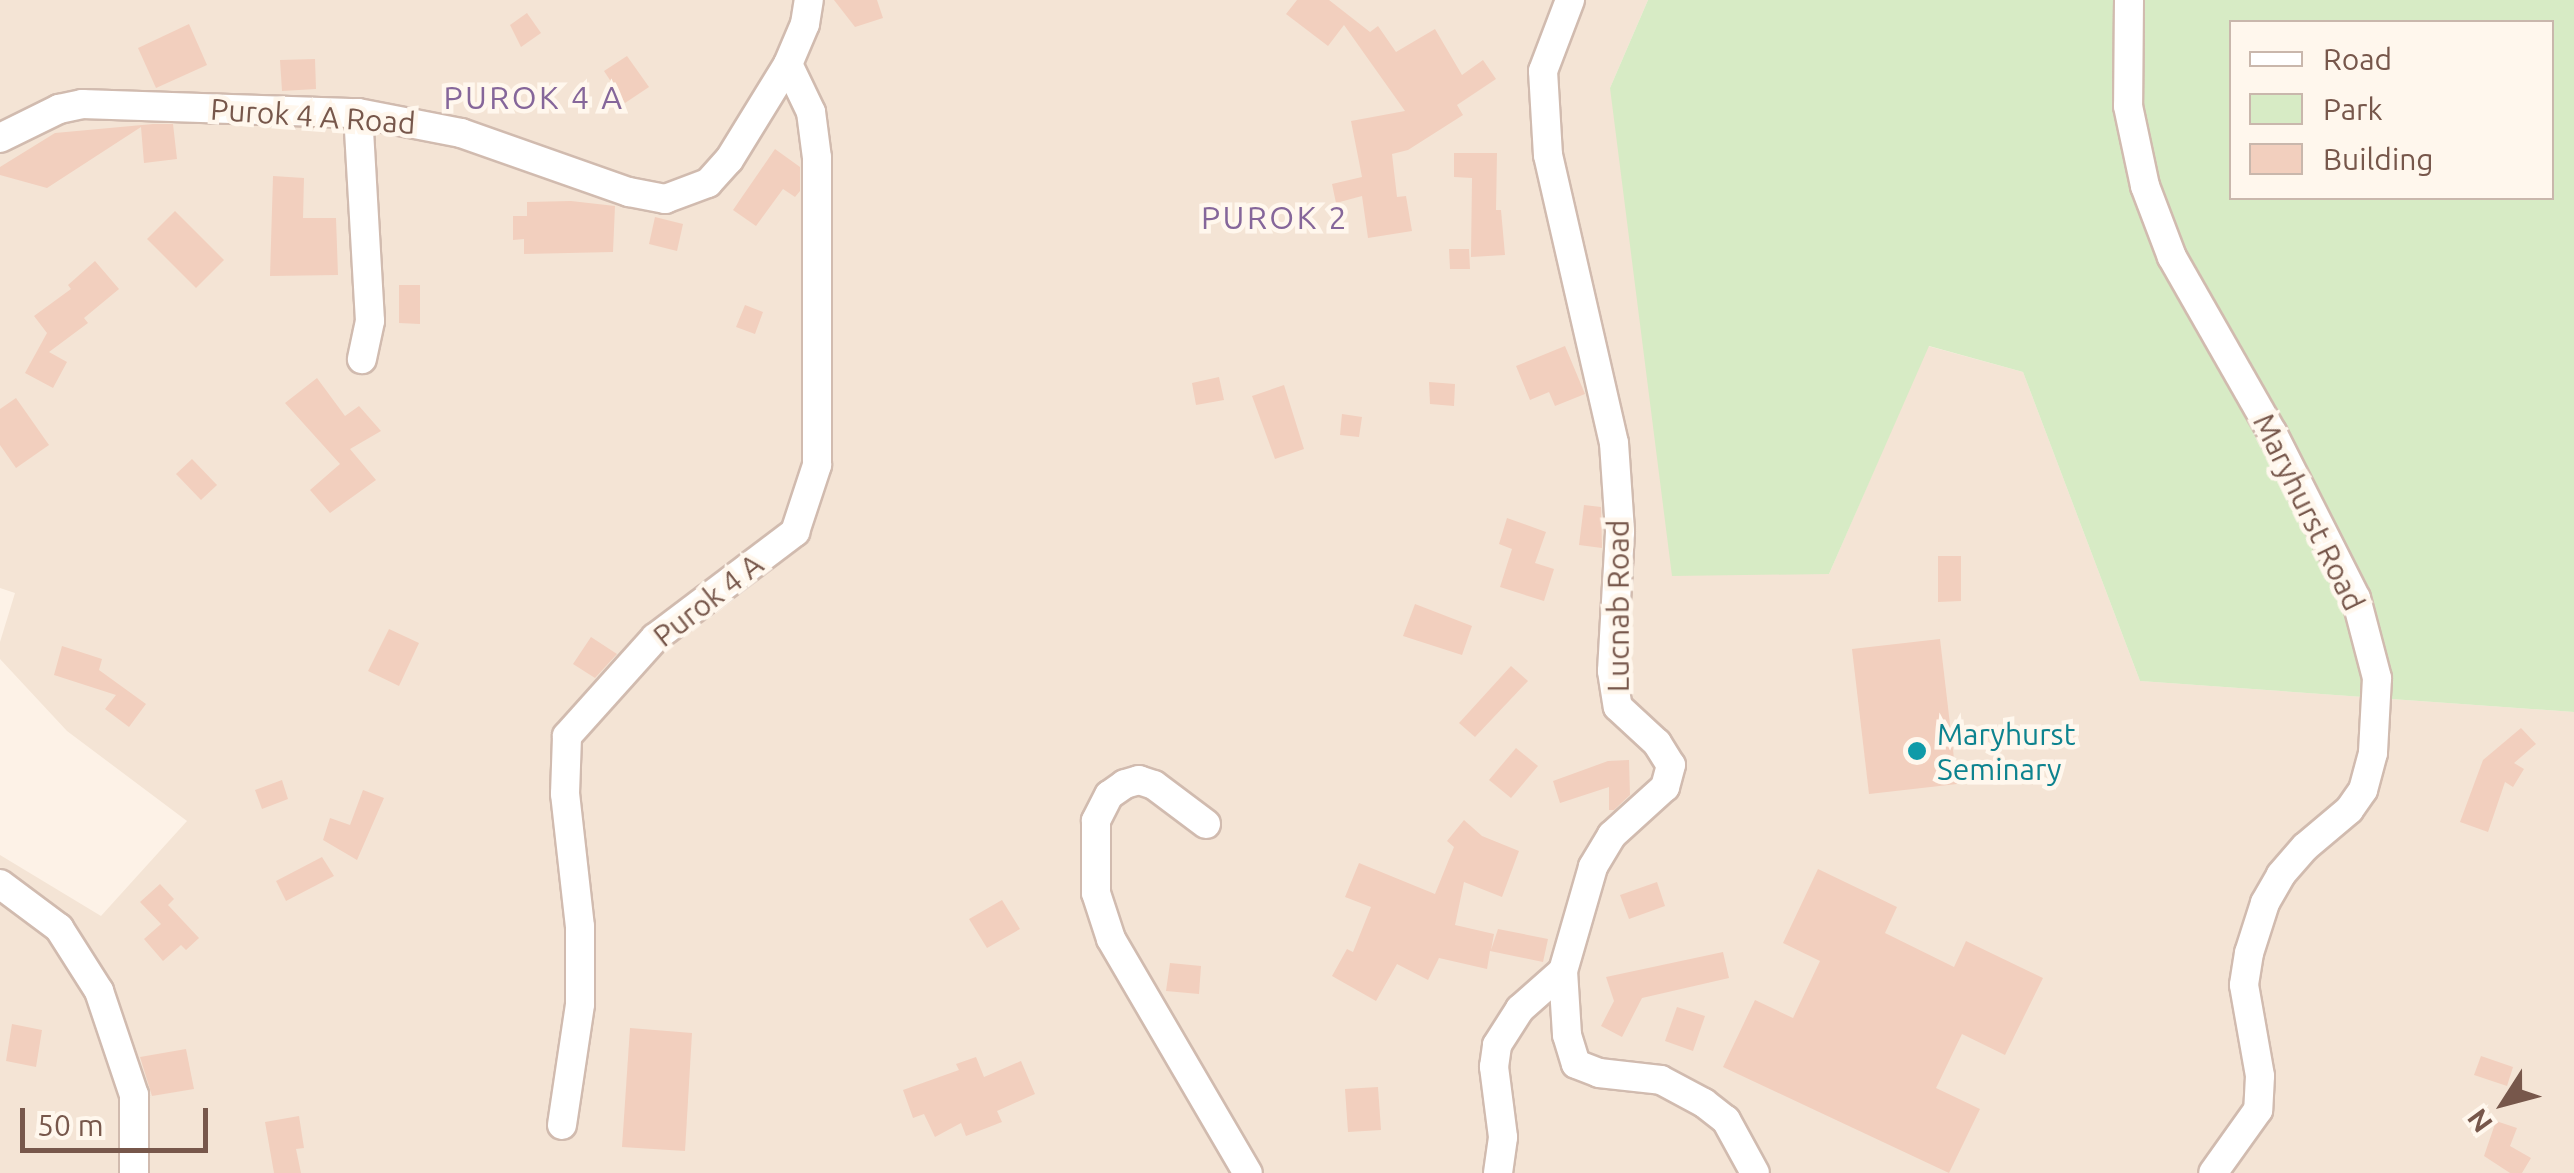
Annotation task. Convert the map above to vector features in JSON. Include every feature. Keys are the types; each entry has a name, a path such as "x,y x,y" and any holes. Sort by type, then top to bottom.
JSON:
{"street":[{"name":"Purok 4 A Road","path":"0,138 59,109 82,104 358,113 460,133 629,192 665,199 708,182 729,160 788,64 806,24 809,0"},
{"name":"Lucnab Road","path":"1570,0 1544,72 1548,155 1614,443 1620,532 1612,671 1618,707 1657,744 1671,764 1665,788 1612,836 1593,866 1563,971 1565,1020 1576,1064 1598,1073 1661,1080 1704,1103 1726,1120 1755,1173"},
{"name":"Maryhurst Road","path":"2129,0 2128,106 2146,186 2172,257 2272,432 2356,598 2377,678 2373,753 2362,790 2349,810 2305,847 2282,875 2254,936 2244,985 2260,1076 2258,1110 2213,1173"},
{"name":"Purok 4 A","path":"562,1125 580,1004 580,927 565,794 567,736 654,638 795,532 817,465 817,158 811,112 788,64"},
{"path":"358,113 370,322 362,359"},
{"path":"1206,824 1154,785 1139,780 1124,784 1108,795 1096,820 1096,893 1111,939 1248,1173"},
{"path":"0,884 59,928 99,990 134,1096 134,1173"},
{"path":"1498,1173 1503,1137 1494,1066 1498,1045 1520,1009 1563,971"}],"shaded area":[{"path":"0,0 1648,0 1610,88 1829,574 1928,346 2023,372 2140,681 2574,712 2574,1173 0,1173 0,855 101,916 187,821 67,731 0,659 0,642 15,593 0,588"}],"green space":[{"path":"1648,0 2574,0 2574,712 2140,681 2023,372 1929,346 1829,574 1672,576 1610,88"}],"building":[{"path":"834,0 877,0 883,18 855,27"},
{"path":"1297,0 1329,0 1370,32 1378,26 1396,52 1435,29 1462,75 1483,60 1496,79 1457,105 1463,115 1408,150 1392,154 1397,197 1406,196 1412,231 1368,238 1362,196 1336,203 1332,184 1362,177 1351,121 1405,111 1344,25 1328,46 1286,14"},
{"path":"527,13 541,33 521,47 510,25"},
{"path":"189,24 207,65 156,88 138,48"},
{"path":"627,56 649,87 625,103 604,71"},
{"path":"315,59 316,89 282,91 280,60"},
{"path":"173,124 177,159 144,163 141,127 47,188 0,175 0,167 55,133"},
{"path":"775,149 800,167 800,191 795,197 783,189 756,226 733,210"},
{"path":"1454,153 1497,153 1496,210 1501,210 1505,255 1471,257 1472,178 1454,177"},
{"path":"273,176 304,178 303,218 336,218 338,275 270,276"},
{"path":"527,202 615,206 613,252 524,254 524,239 513,240 513,216 527,216"},
{"path":"175,211 224,260 196,288 147,239"},
{"path":"655,217 683,224 677,251 649,244"},
{"path":"1449,249 1469,249 1470,269 1450,269"},
{"path":"95,261 119,289 84,318 88,323 49,352 67,362 53,388 25,373 47,333 34,316 71,289 68,285"},
{"path":"399,285 420,285 420,324 399,323"},
{"path":"745,305 763,312 755,334 736,327"},
{"path":"1565,346 1585,394 1555,406 1549,392 1530,400 1516,366"},
{"path":"1219,377 1224,400 1196,405 1192,383"},
{"path":"317,378 345,416 359,406 381,431 350,449 376,480 330,513 310,490 340,464 285,403"},
{"path":"1429,382 1455,384 1454,406 1430,404"},
{"path":"1284,385 1304,449 1275,459 1252,396"},
{"path":"16,398 49,445 16,468 0,445 0,409"},
{"path":"1342,414 1362,417 1359,437 1340,435"},
{"path":"192,459 217,485 201,500 176,474"},
{"path":"1584,505 1601,507 1602,548 1579,545"},
{"path":"1507,518 1546,532 1535,563 1554,569 1544,601 1500,587 1512,549 1499,544"},
{"path":"1938,556 1961,556 1961,601 1938,602"},
{"path":"1415,604 1472,626 1462,655 1403,636"},
{"path":"389,629 419,643 399,686 368,671"},
{"path":"591,637 617,654 595,678 573,664"},
{"path":"1940,639 1957,784 1869,794 1852,649"},
{"path":"62,646 102,659 99,670 146,704 129,727 105,709 116,695 54,675"},
{"path":"1511,666 1528,681 1475,737 1459,723"},
{"path":"2521,728 2536,744 2514,763 2524,769 2513,787 2505,782 2488,832 2460,822 2483,760"},
{"path":"1516,748 1538,766 1511,798 1489,780"},
{"path":"1629,760 1630,795 1614,810 1609,810 1609,787 1560,803 1553,781 1608,761"},
{"path":"282,780 288,799 262,809 255,790"},
{"path":"363,790 384,798 357,860 323,840 330,818 350,825"},
{"path":"1464,820 1482,836 1519,851 1502,897 1464,882 1455,925 1494,934 1491,950 1498,929 1548,939 1543,962 1490,951 1487,969 1439,958 1428,980 1397,964 1376,1001 1332,976 1347,949 1353,952 1371,907 1345,897 1359,863 1435,894 1454,847 1447,841"},
{"path":"322,857 334,876 286,901 276,881"},
{"path":"1818,869 1897,907 1885,933 1954,967 1966,941 2043,978 2005,1055 1962,1034 1936,1088 1980,1109 1949,1173 1723,1067 1755,1000 1793,1018 1820,961 1783,943"},
{"path":"1657,882 1665,906 1629,919 1620,895"},
{"path":"160,884 174,899 168,905 199,938 186,950 181,945 163,961 144,939 161,924 140,902"},
{"path":"1002,900 1020,929 987,948 969,919"},
{"path":"1723,952 1729,978 1642,998 1622,1037 1601,1026 1614,1001 1606,977"},
{"path":"1170,963 1201,966 1199,994 1166,991"},
{"path":"1677,1007 1705,1016 1693,1051 1665,1041"},
{"path":"12,1024 42,1030 36,1067 6,1061"},
{"path":"630,1028 692,1033 685,1151 622,1147"},
{"path":"186,1049 194,1089 152,1096 140,1057"},
{"path":"2481,1056 2513,1067 2507,1086 2474,1075"},
{"path":"976,1057 984,1077 1021,1061 1035,1094 997,1111 1002,1122 966,1136 961,1123 935,1137 924,1114 913,1118 903,1090 959,1070 956,1064"},
{"path":"1378,1087 1381,1130 1348,1132 1345,1089"},
{"path":"299,1116 304,1148 296,1149 301,1173 274,1173 265,1122"},
{"path":"2496,1121 2517,1128 2510,1146 2531,1158 2522,1173 2510,1173 2484,1156"}],"place":[{"name":"Maryhurst Seminary","path":"1917,751"}],"district":[{"name":"PUROK 4 A","path":"534,97"},
{"name":"PUROK 2","path":"1275,217"}]}
